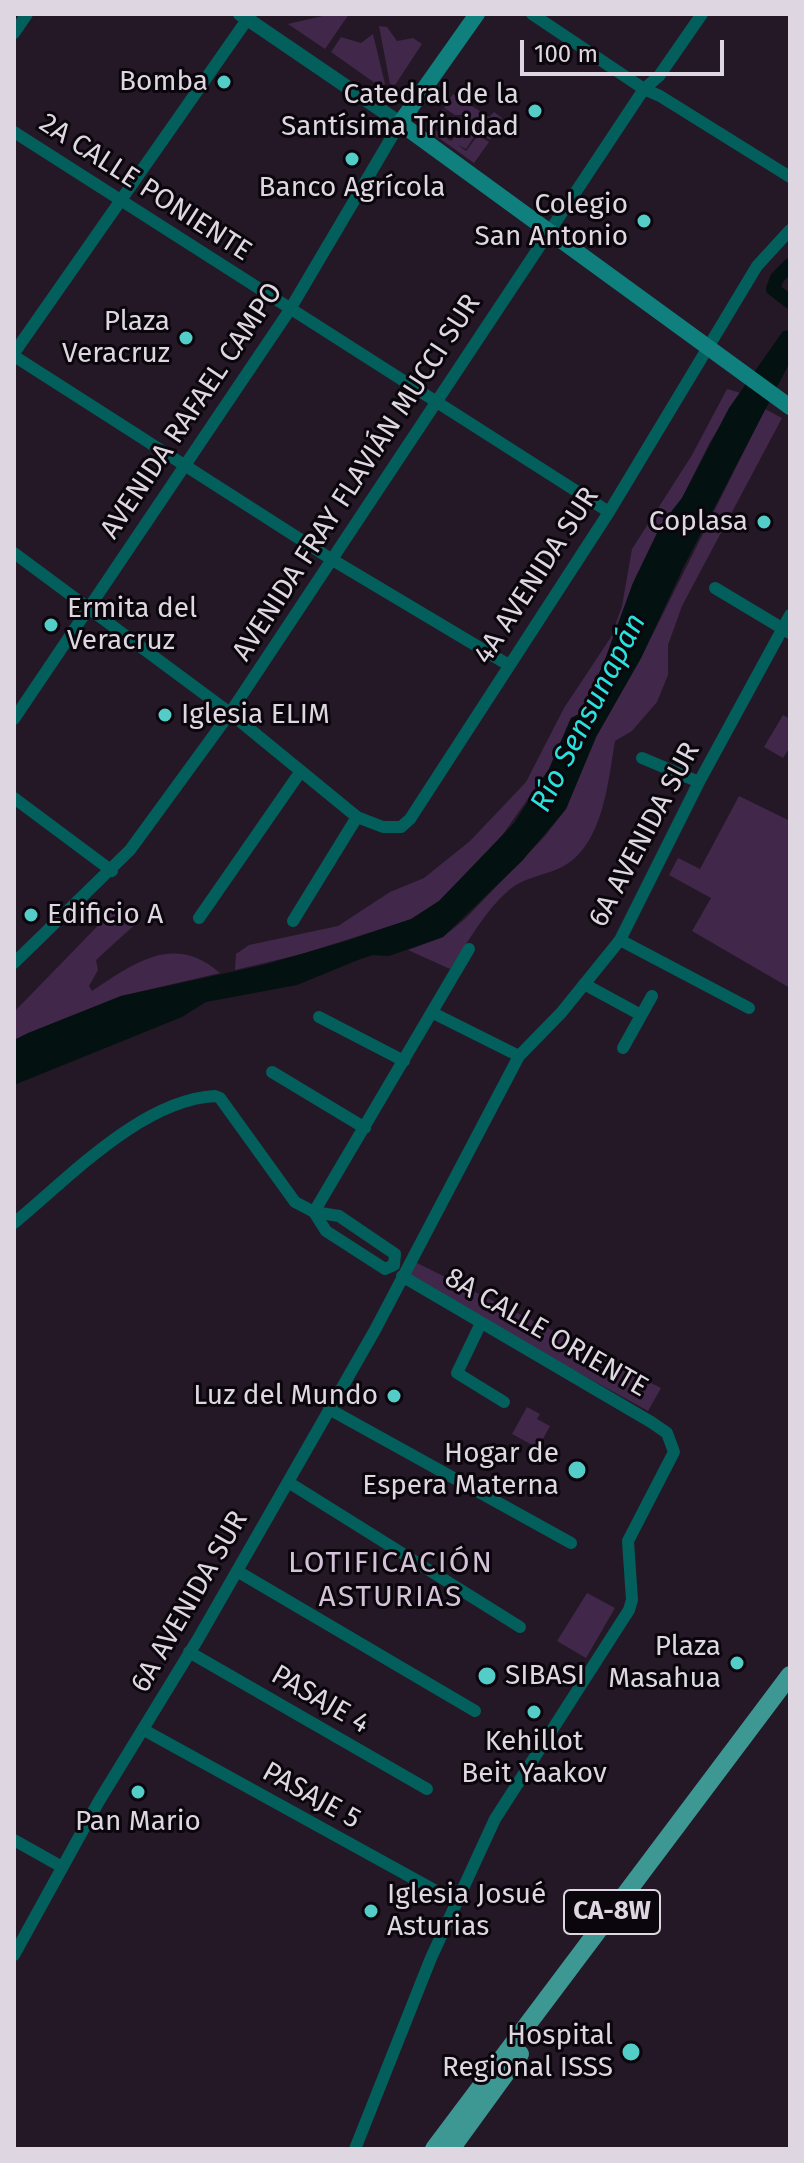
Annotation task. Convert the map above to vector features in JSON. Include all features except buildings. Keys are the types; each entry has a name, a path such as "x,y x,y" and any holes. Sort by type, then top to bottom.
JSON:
{"main road":[{"path":"477,14 400,123 790,407"},
{"name":"CA-8W","path":"434,2149 790,1675"},
{"name":"CA-8W","path":"451,2149 684,1830 790,1693"}],"street":[{"path":"14,33 27,14"},
{"path":"532,14 644,89 790,177"},
{"name":"AVENIDA FRAY FLAVIÁN MUCCI SUR","path":"14,963 112,871 230,713 644,89 658,77 702,14"},
{"path":"400,123 246,15 121,202 14,354 184,467 507,664"},
{"name":"AVENIDA RAFAEL CAMPO","path":"14,719 289,311 400,123"},
{"name":"2A CALLE PONIENTE","path":"14,132 289,311 437,400 609,512"},
{"name":"4A AVENIDA SUR","path":"357,817 383,827 401,827 410,819 507,664 609,512 757,266 790,230"},
{"path":"14,553 230,713 357,817 293,921"},
{"path":"715,588 786,630"},
{"name":"6A AVENIDA SUR","path":"14,1955 62,1867 288,1482 519,1056 620,940 699,782 786,630 790,615"},
{"path":"642,758 699,782"},
{"path":"199,918 301,771"},
{"path":"14,798 112,871"},
{"path":"620,940 749,1008"},
{"path":"314,1212 469,949"},
{"path":"584,984 641,1015"},
{"path":"623,1048 652,996"},
{"path":"433,1013 519,1056"},
{"path":"319,1017 404,1061"},
{"path":"272,1072 365,1128"},
{"name":"8A CALLE ORIENTE","path":"14,1223 124,1133 164,1110 206,1096 220,1098 295,1202 314,1212 339,1216 365,1233 395,1254 400,1271"},
{"name":"8A CALLE ORIENTE","path":"314,1212 326,1231 385,1269 400,1271 481,1323 667,1433 672,1441 672,1462 628,1541 632,1600 629,1610 495,1819 456,1902"},
{"path":"481,1323 457,1373 504,1402"},
{"path":"329,1409 571,1543"},
{"path":"288,1482 520,1627"},
{"path":"237,1571 475,1711"},
{"name":"PASAJE 4","path":"189,1652 427,1789"},
{"name":"PASAJE 5","path":"144,1730 456,1902"},
{"path":"14,1840 62,1867"},
{"path":"355,2149 456,1902"}],"shaded area":[{"path":"331,14 349,14 325,49 288,24"},
{"path":"379,26 387,27 397,41 413,38 422,44 395,85 390,84"},
{"path":"373,34 385,84 382,88 331,52 341,37 361,43"},
{"path":"453,94 489,117 494,112 502,118 490,140 474,129 470,115 455,115 444,108"},
{"path":"443,109 446,111 434,129 451,141 457,134 476,134 466,149 458,145 466,151 478,135 489,142 474,163 432,133 431,127"},
{"path":"727,389 741,393 710,442 682,498 661,525 633,583 603,665 579,714 571,718 549,769 496,844 439,901 412,919 302,954 235,970 236,954 249,945 338,926 390,892 424,878 470,841 526,782 564,708 611,637 622,606 632,549 692,455"},
{"path":"765,409 782,418 682,606 668,645 668,675 657,702 632,731 615,741 601,812 586,845 560,868 527,879 509,890 484,918 450,969 408,950 443,937 465,919 545,836 566,809 596,737 641,658"},
{"path":"783,715 790,719 790,747 783,758 764,747"},
{"path":"739,796 790,821 790,988 692,931 711,898 669,875 678,858 700,869"},
{"path":"119,904 141,919 96,960 98,970 89,986 92,991 140,962 171,953 203,961 220,973 121,996 14,1040 14,1012"},
{"path":"415,1262 636,1372 635,1375 661,1388 648,1411 405,1277"},
{"path":"527,1407 540,1414 537,1419 550,1426 538,1448 512,1434"},
{"path":"587,1593 615,1608 586,1658 557,1641"}],"water":[{"name":"Río Sensunapán","path":"790,330 790,362 684,566 641,658 596,737 566,809 522,861 443,937 389,956 373,955 297,985 206,1002 182,1017 14,1085 14,1040 28,1033 121,996 263,965 346,941 411,919 439,901 514,823 549,769 571,718 579,714 603,665 633,583 661,525 682,498 729,408 783,331"}],"waterway":[{"path":"790,265 777,278 773,289 790,302"}],"place":[{"name":"Bomba","path":"224,82"},
{"name":"Catedral de la Santísima Trinidad","path":"535,111"},
{"name":"Banco Agrícola","path":"352,159"},
{"name":"Colegio San Antonio","path":"644,221"},
{"name":"Plaza Veracruz","path":"186,338"},
{"name":"Coplasa","path":"764,522"},
{"name":"Ermita del Veracruz","path":"51,625"},
{"name":"Iglesia ELIM","path":"165,715"},
{"name":"Edificio A","path":"31,915"},
{"name":"Luz del Mundo","path":"394,1396"},
{"name":"Hogar de Espera Materna","path":"577,1470"},
{"name":"Plaza Masahua","path":"737,1663"},
{"name":"SIBASI","path":"487,1676"},
{"name":"Kehillot Beit Yaakov","path":"534,1712"},
{"name":"Pan Mario","path":"138,1792"},
{"name":"Iglesia Josué Asturias","path":"371,1911"},
{"name":"Hospital Regional ISSS","path":"631,2052"}],"district":[{"name":"LOTIFICACIÓN ASTURIAS","path":"391,1581"}]}
